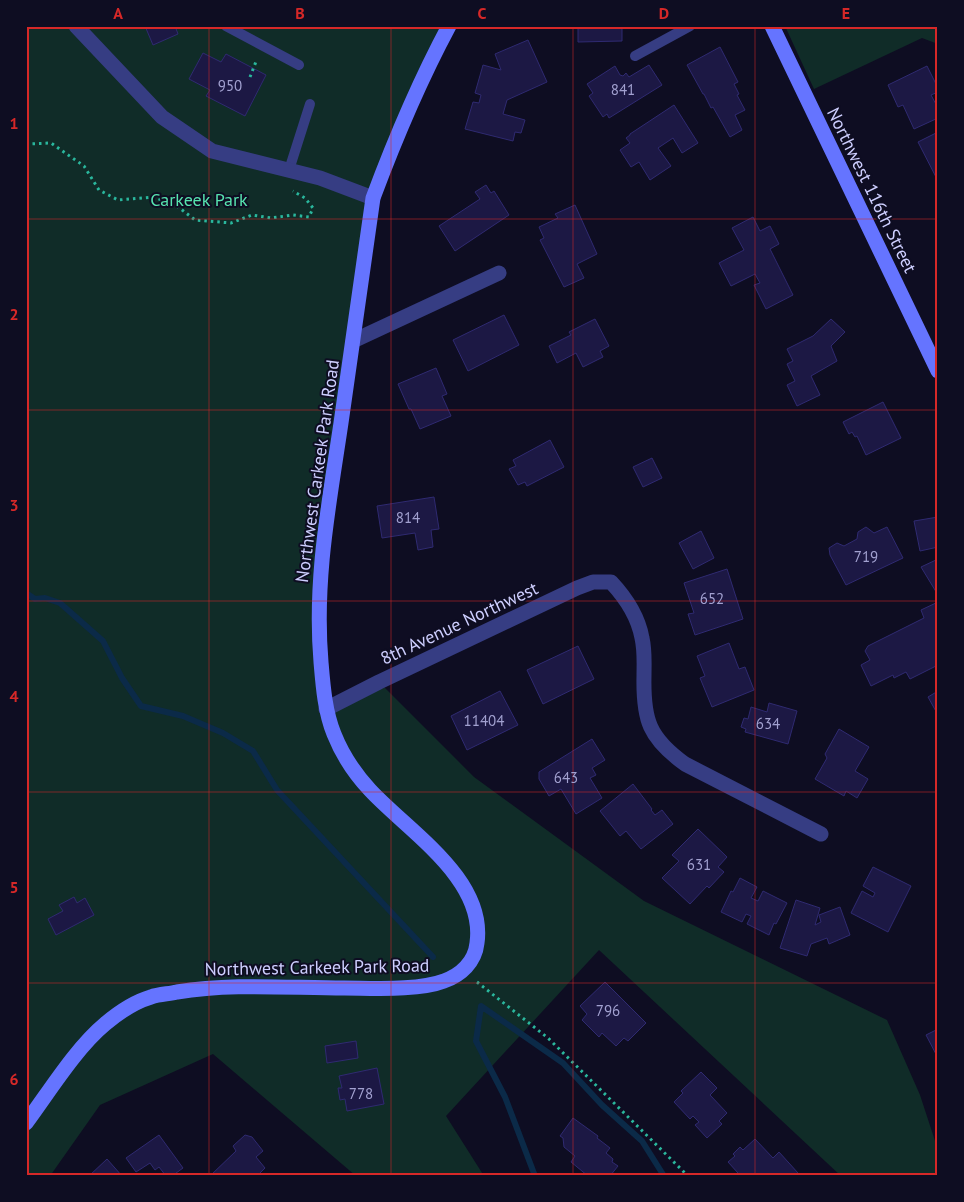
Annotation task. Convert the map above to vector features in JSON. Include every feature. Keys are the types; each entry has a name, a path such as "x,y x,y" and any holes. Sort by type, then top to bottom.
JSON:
{"street":[{"path":"76,26 162,117 212,151 320,178 374,198 393,143 431,60 449,26"},
{"name":"Northwest 116th Street","path":"772,26 938,371"},
{"name":"Northwest Carkeek Park Road","path":"26,1123 90,1038 106,1023 127,1008 151,997 207,987 354,988 414,987 436,984 463,970 472,960 477,948 478,936 475,912 465,888 447,864 370,791 333,734 326,709 320,648 321,560 374,198"},
{"path":"353,341 499,273"},
{"name":"8th Avenue Northwest","path":"326,709 577,588 593,582 611,582 624,596 639,626 644,653 644,702 647,720 658,741 669,753 685,764 821,834"}],"lane":[{"path":"226,26 299,65"},
{"path":"635,56 690,26"},
{"path":"289,170 310,104"}],"path":[{"path":"26,144 51,143 84,166 99,190 118,200 154,197 177,206 195,220 231,223 252,215 271,218 293,215 309,217 313,208"},
{"path":"463,970 548,1038 688,1176"}],"green space":[{"name":"Carkeek Park","path":"26,26 449,26 373,198 321,560 326,709 379,682 474,777 644,901 887,1020 920,1095 938,1150 938,1176 841,1176 599,950 446,1116 484,1176 356,1176 213,1054 100,1105 50,1176 26,1176"},
{"path":"785,26 938,26 938,44 922,38 814,89"}],"building":[{"path":"145,26 175,26 178,34 153,45"},
{"path":"578,26 622,26 622,41 578,42"},
{"path":"528,40 547,82 507,100 503,114 525,120 521,133 515,132 513,141 465,129 473,102 479,103 481,95 475,93 483,65 501,70 495,54"},
{"path":"720,47 738,82 734,84 739,94 737,95 745,110 735,115 742,130 730,137 687,65"},
{"path":"203,53 221,62 226,54 266,75 245,116 206,96 210,90 189,79"},
{"path":"649,65 662,85 609,118 607,114 603,117 589,96 593,93 587,84 615,66 620,75 623,76 626,73 629,77"},
{"path":"927,66 938,88 938,92 931,95 938,108 938,118 914,129 903,105 898,107 888,85"},
{"path":"674,105 698,143 682,153 673,138 658,148 671,166 650,180 639,162 631,167 620,150 630,143 626,138 630,134"},
{"path":"938,132 938,181 918,142"},
{"path":"486,185 491,193 494,191 509,215 455,251 439,226 480,199 475,192"},
{"path":"575,205 597,254 577,264 584,278 564,287 540,240 544,238 539,227 558,218 555,214"},
{"path":"753,217 760,231 770,226 779,244 770,249 793,295 766,309 754,285 760,283 755,274 731,286 719,263 744,250 732,228"},
{"path":"504,315 519,345 468,371 453,340"},
{"path":"595,319 609,346 600,351 603,357 583,367 576,353 557,363 549,346 571,335 569,332"},
{"path":"831,319 845,332 831,346 837,361 811,376 820,395 797,406 787,385 795,381 787,364 793,361 787,349 813,336"},
{"path":"436,368 447,394 442,396 451,416 420,429 398,384"},
{"path":"883,402 901,438 866,455 857,436 855,437 852,432 849,434 843,422"},
{"path":"550,440 564,467 527,486 525,482 518,485 509,469 516,466 513,460"},
{"path":"652,458 662,478 643,487 633,467"},
{"path":"434,497 439,529 431,530 433,547 418,550 415,533 382,538 377,506"},
{"path":"938,517 938,547 920,551 914,521"},
{"path":"866,527 874,533 887,527 903,558 846,585 830,555 829,548 837,543 844,546 857,539 858,532"},
{"path":"701,531 714,558 693,569 679,543"},
{"path":"938,559 938,595 921,567"},
{"path":"727,569 743,619 695,635 688,614 694,613 684,583"},
{"path":"938,602 938,665 910,679 906,672 894,678 893,675 871,686 861,665 870,660 865,651 868,646 924,618 921,610"},
{"path":"729,643 739,669 745,667 754,690 712,707 700,678 705,676 697,656"},
{"path":"578,646 594,679 543,704 527,670"},
{"path":"500,691 518,725 467,750 451,716"},
{"path":"938,691 938,715 928,697"},
{"path":"769,703 797,711 788,744 745,732 746,729 741,727 744,718 748,719 751,707 767,712"},
{"path":"839,729 869,747 855,771 868,779 857,798 846,791 844,796 815,779 827,758 825,754"},
{"path":"592,739 605,760 592,768 596,775 590,778 602,798 576,814 561,789 549,796 539,779 539,772"},
{"path":"633,784 655,815 662,810 673,824 641,849 626,831 620,836 600,811"},
{"path":"698,829 727,857 718,867 724,872 690,904 662,878 679,861 672,855"},
{"path":"873,867 911,886 888,932 851,913 862,891 873,897 875,893 863,886"},
{"path":"740,878 757,887 751,898 758,901 763,891 787,903 776,924 774,923 769,935 747,924 751,916 746,914 742,922 721,912 731,891 733,892"},
{"path":"74,897 77,903 85,898 94,915 56,935 48,919 63,911 59,905"},
{"path":"796,900 820,908 815,925 821,922 819,915 840,907 850,935 829,944 827,938 811,944 807,956 780,948"},
{"path":"605,982 646,1023 628,1041 624,1038 616,1046 602,1033 599,1037 582,1020 587,1014 580,1006"},
{"path":"938,1029 938,1058 926,1035"},
{"path":"356,1041 358,1058 327,1063 325,1046"},
{"path":"377,1068 384,1104 347,1111 345,1099 340,1100 338,1088 342,1088 339,1076"},
{"path":"701,1072 717,1088 710,1095 727,1113 719,1121 722,1124 707,1138 695,1125 699,1122 693,1116 690,1119 674,1102 683,1093 681,1091"},
{"path":"573,1118 598,1136 597,1138 610,1148 606,1153 613,1159 612,1162 618,1166 610,1176 588,1176 571,1162 575,1156 564,1147 563,1138 560,1136"},
{"path":"159,1135 183,1168 172,1176 166,1176 159,1167 155,1170 150,1163 136,1172 126,1158"},
{"path":"245,1135 252,1137 263,1151 256,1157 265,1168 257,1176 210,1176 236,1151 233,1146"},
{"path":"755,1139 773,1158 779,1152 798,1173 794,1176 738,1176 738,1173 728,1162 735,1156 733,1154 740,1147 743,1150"},
{"path":"107,1159 122,1176 89,1176"}],"waterway":[{"path":"26,593 35,599 45,598 60,603 103,641 122,678 141,706 183,716 223,733 253,751 277,790 433,957"},
{"path":"535,1176 505,1097 476,1041 481,1006 563,1063 602,1105 642,1141 664,1176"}]}
